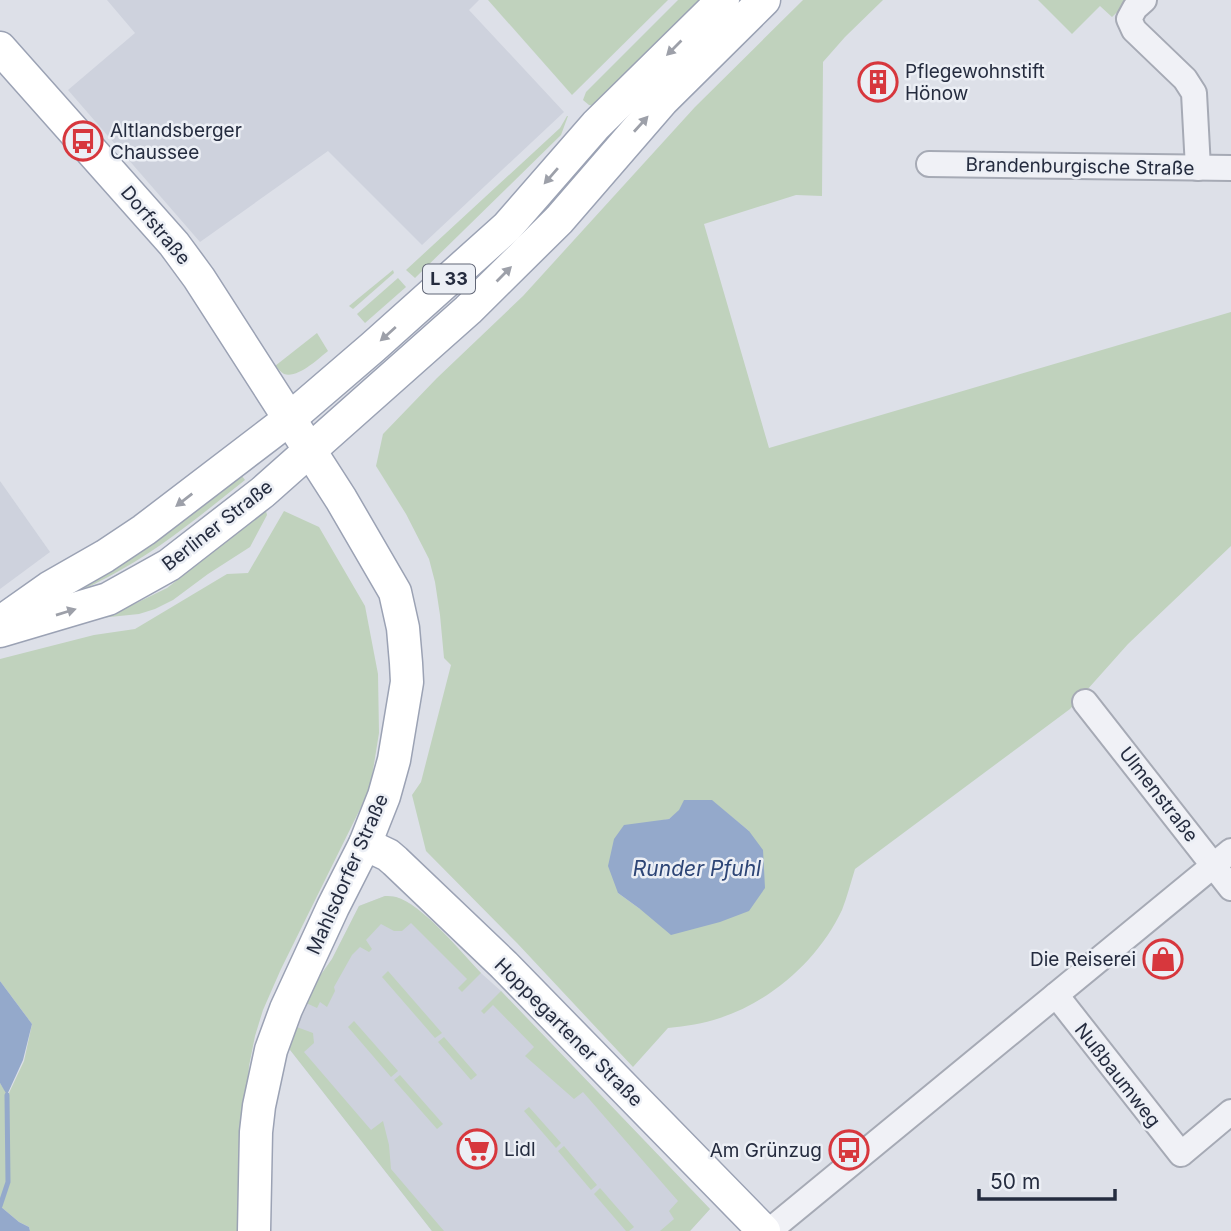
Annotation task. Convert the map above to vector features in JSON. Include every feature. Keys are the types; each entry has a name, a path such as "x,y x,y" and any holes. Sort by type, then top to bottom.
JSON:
{"main road":[{"name":"L 33","path":"288,419 373,347 507,226 596,125 723,0"},
{"name":"L 33","path":"309,452 486,292 559,220 662,101 764,0"},
{"name":"Dorfstraße","path":"0,48 174,244 199,278 309,452"},
{"name":"Berliner Straße","path":"0,623 49,587 105,556 144,530 288,419"},
{"name":"Berliner Straße","path":"0,631 108,599 169,565 309,452"},
{"name":"Mahlsdorfer Straße","path":"254,1231 258,1106 271,1050 286,1009 365,844 384,796 394,760 407,682 403,628 394,592 341,499 309,452"},
{"name":"Hoppegartener Straße","path":"365,844 395,861 504,965 766,1231"}],"street":[{"path":"1144,0 1129,19 1134,30 1185,79 1194,93 1198,167"},
{"name":"Brandenburgische Straße","path":"929,164 1231,168"},
{"name":"Ulmenstraße","path":"1085,702 1222,858 1231,888"},
{"path":"766,1231 1222,858"},
{"name":"Nußbaumweg","path":"1056,995 1181,1154 1231,1112"}],"shaded area":[{"path":"107,0 479,0 469,10 564,112 422,245 328,151 200,242 68,90 135,33"},
{"path":"0,481 50,552 0,589"},
{"path":"385,896 396,897 411,904 433,923 710,1209 690,1231 432,1231 287,1046 310,990 332,959 359,906"}],"green space":[{"path":"488,0 668,0 572,95"},
{"path":"678,0 709,0 594,106 583,100 586,92"},
{"path":"803,0 883,0 823,62 822,196 796,195 704,224 769,448 1231,312 1231,546 1128,644 1070,709 855,869 842,910 832,928 821,945 792,976 758,1001 720,1018 668,1028 633,1067 426,851 412,795 421,782 451,665 444,658 435,582 429,559 406,514 376,466 383,434 523,296 695,107","holes":["711,800 749,831 640,909 618,893 654,822 669,819 679,811"]},
{"path":"1038,0 1130,0 1112,17 1100,6 1072,34"},
{"path":"567,116 561,135 415,278 406,270 560,128"},
{"path":"393,270 394,273 353,309 349,306"},
{"path":"398,278 406,287 365,323 357,314"},
{"path":"317,333 328,351 313,363 289,375 275,366"},
{"path":"238,471 245,480 179,532 108,577 86,588 73,590"},
{"path":"266,511 267,515 250,547 173,600 139,614 100,618 167,588"},
{"path":"284,511 319,527 365,606 378,674 379,733 370,789 281,969 255,1036 249,1066 238,1231 30,1231 29,1227 0,1206 0,1083 8,1095 24,1061 32,1024 0,981 0,659 94,635 135,629 227,574 248,573"},
{"path":"385,896 396,897 418,909 481,973 462,992 458,988 467,979 411,923 402,931 394,931 381,924 366,940 372,949 369,952 360,947 352,955 334,987 335,991 327,1007 320,1002 317,1008 304,1002 332,959 359,906"},
{"path":"388,971 442,1033 435,1038 382,977"},
{"path":"501,991 710,1209 690,1231 660,1231 674,1219 669,1211 678,1201 583,1092 574,1099 525,1056 534,1047 493,1005 484,1014 481,1011"},
{"path":"354,1021 398,1071 391,1077 348,1027"},
{"path":"294,1026 313,1033 314,1043 304,1052 371,1130 383,1121 391,1169 444,1231 432,1231 287,1046"},
{"path":"444,1037 477,1075 471,1080 438,1042"},
{"path":"400,1075 443,1124 437,1129 394,1080"},
{"path":"529,1107 561,1143 556,1148 524,1111"},
{"path":"564,1146 597,1185 591,1190 558,1151"},
{"path":"600,1188 634,1227 629,1231 626,1231 594,1194"}],"water":[{"name":"Runder Pfuhl","path":"684,800 712,800 749,831 763,850 765,888 749,911 671,935 618,893 608,866 614,839 624,825 669,819 679,810"},
{"path":"0,981 32,1024 23,1060 7,1095 0,1083"},
{"path":"0,1206 29,1227 30,1231 0,1231"}],"waterway":[{"path":"0,1206 8,1182 7,1095"}],"place":[{"name":"Pflegewohnstift Hönow","path":"878,82"},
{"name":"Altlandsberger Chaussee","path":"83,141"},
{"name":"Die Reiserei","path":"1163,959"},
{"name":"Lidl","path":"477,1149"},
{"name":"Am Grünzug","path":"849,1150"}]}
